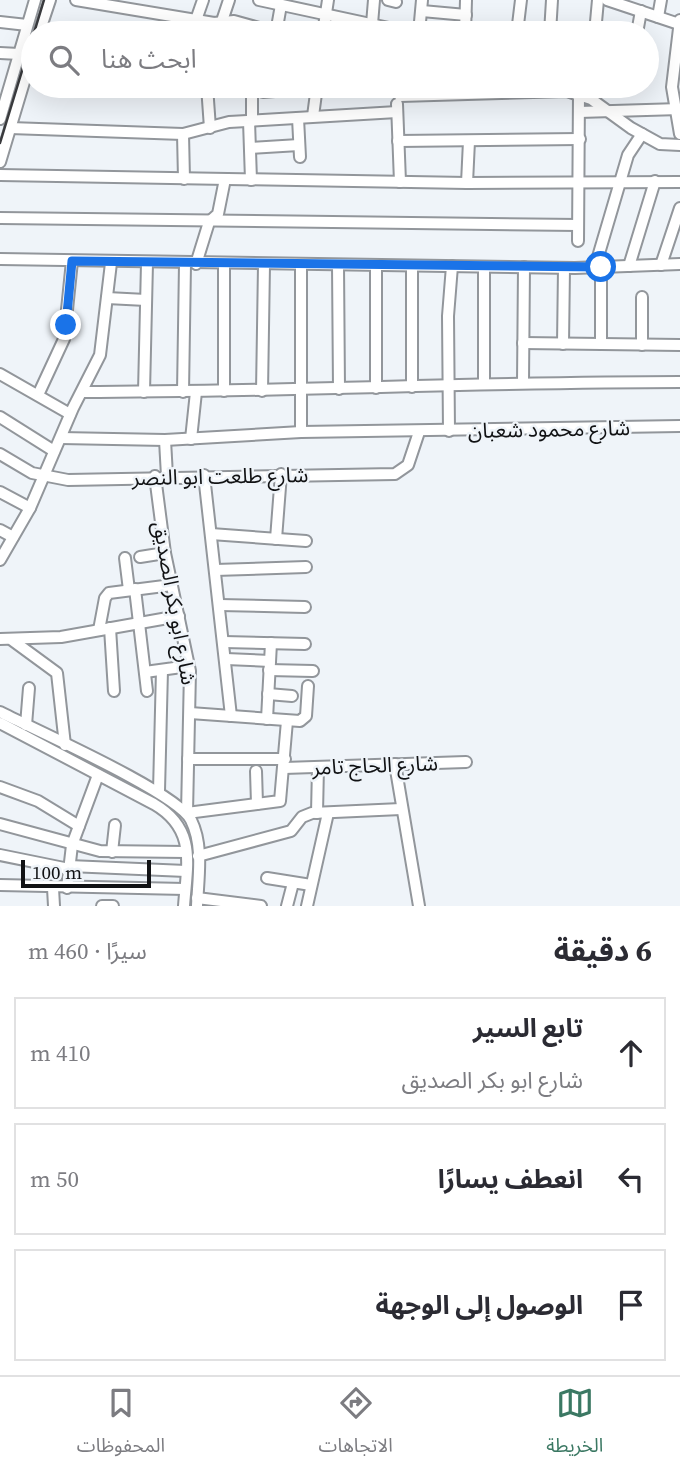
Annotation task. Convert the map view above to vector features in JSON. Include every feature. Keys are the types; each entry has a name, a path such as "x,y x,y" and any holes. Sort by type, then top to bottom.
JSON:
{"street":[{"path":"28,21 35,0"},
{"path":"43,21 50,0"},
{"path":"76,0 199,21"},
{"path":"196,20 203,0"},
{"path":"222,21 229,0"},
{"path":"260,0 285,3 360,21"},
{"path":"325,21 328,0"},
{"path":"372,21 373,0"},
{"path":"466,0 466,21"},
{"path":"519,21 522,0"},
{"path":"551,21 552,0"},
{"path":"596,21 598,0"},
{"path":"657,17 661,0"},
{"path":"612,1 680,22 671,88 678,109 680,134"},
{"path":"280,21 285,3"},
{"path":"422,5 466,15"},
{"path":"0,22 21,24"},
{"path":"0,119 5,84 21,47"},
{"path":"0,52 19,54"},
{"path":"0,162 21,92"},
{"path":"208,98 210,128"},
{"path":"249,98 251,180"},
{"path":"313,117 316,98"},
{"path":"398,98 400,182"},
{"path":"578,241 579,98"},
{"path":"586,98 660,144 680,145"},
{"path":"579,112 678,109"},
{"path":"10,128 183,134 229,122 397,112"},
{"path":"298,117 300,157"},
{"path":"183,134 184,179"},
{"path":"601,344 598,267 620,181 631,148 642,134"},
{"path":"398,141 580,139"},
{"path":"467,183 469,141"},
{"path":"250,148 299,145"},
{"path":"0,175 467,183 680,182"},
{"path":"183,392 191,264 209,222 218,214 225,179"},
{"path":"629,266 655,181"},
{"path":"661,265 680,208"},
{"path":"0,218 578,225"},
{"path":"0,259 111,263 564,268 680,264"},
{"path":"38,396 64,339 72,261"},
{"path":"0,560 30,508 102,347 111,263"},
{"path":"144,392 147,263"},
{"path":"224,264 224,391"},
{"path":"262,391 264,264"},
{"path":"301,265 301,432"},
{"path":"338,265 339,389"},
{"path":"376,266 376,388"},
{"path":"412,266 412,387"},
{"path":"449,431 448,316 452,267"},
{"path":"484,267 484,383"},
{"path":"523,382 524,267"},
{"path":"563,344 564,268"},
{"path":"642,297 642,345"},
{"path":"107,298 146,300"},
{"path":"523,343 680,345"},
{"path":"0,374 70,414"},
{"path":"82,392 299,391 523,382 680,382"},
{"path":"191,439 196,392"},
{"path":"0,417 54,451"},
{"name":"شارع محمود شعبان","path":"61,438 165,440 301,432 680,426"},
{"name":"شارع طلعت ابو النصر","path":"0,454 44,477 68,480 204,475 394,474 408,465 419,432"},
{"name":"شارع ابو بكر الصديق","path":"165,440 161,476 164,553 189,666 187,813 195,831 198,856 197,902"},
{"path":"276,539 281,474"},
{"path":"204,475 231,716"},
{"path":"0,492 30,508"},
{"path":"0,530 13,537"},
{"path":"211,534 306,541"},
{"path":"140,557 164,553"},
{"path":"125,558 139,623 147,691"},
{"path":"215,570 306,567"},
{"path":"114,691 104,629 107,595 132,589 172,585"},
{"path":"220,605 305,607"},
{"path":"6,640 104,629 179,616"},
{"path":"6,640 57,673 65,745"},
{"path":"224,642 304,644"},
{"path":"267,719 271,643"},
{"path":"226,659 313,671"},
{"path":"145,672 189,666"},
{"path":"159,791 162,670"},
{"path":"190,713 300,721 305,718 308,685"},
{"path":"26,725 29,688"},
{"path":"268,694 292,696"},
{"path":"0,712 159,791 187,813 280,801 287,721"},
{"path":"0,723 174,818 184,835 187,852 184,906"},
{"name":"شارع الحاج تامر","path":"188,759 318,767 466,762"},
{"path":"395,764 419,906"},
{"path":"307,906 323,813 318,767"},
{"path":"256,771 257,804"},
{"path":"67,888 72,845 98,775"},
{"path":"0,787 29,797 79,826"},
{"path":"198,856 282,835 293,830 304,815 401,809"},
{"path":"0,824 72,845 112,852 187,852"},
{"path":"112,852 115,825"},
{"path":"0,855 69,867 187,871"},
{"path":"267,878 311,886"},
{"path":"287,906 293,883"},
{"path":"0,885 185,890"},
{"path":"53,888 54,906"},
{"path":"197,902 261,906"},
{"path":"103,906 113,906"}],"railway":[{"path":"38,21 44,0"},
{"path":"0,143 21,74"}],"route":[{"path":"66,325 72,261 601,267"}]}
